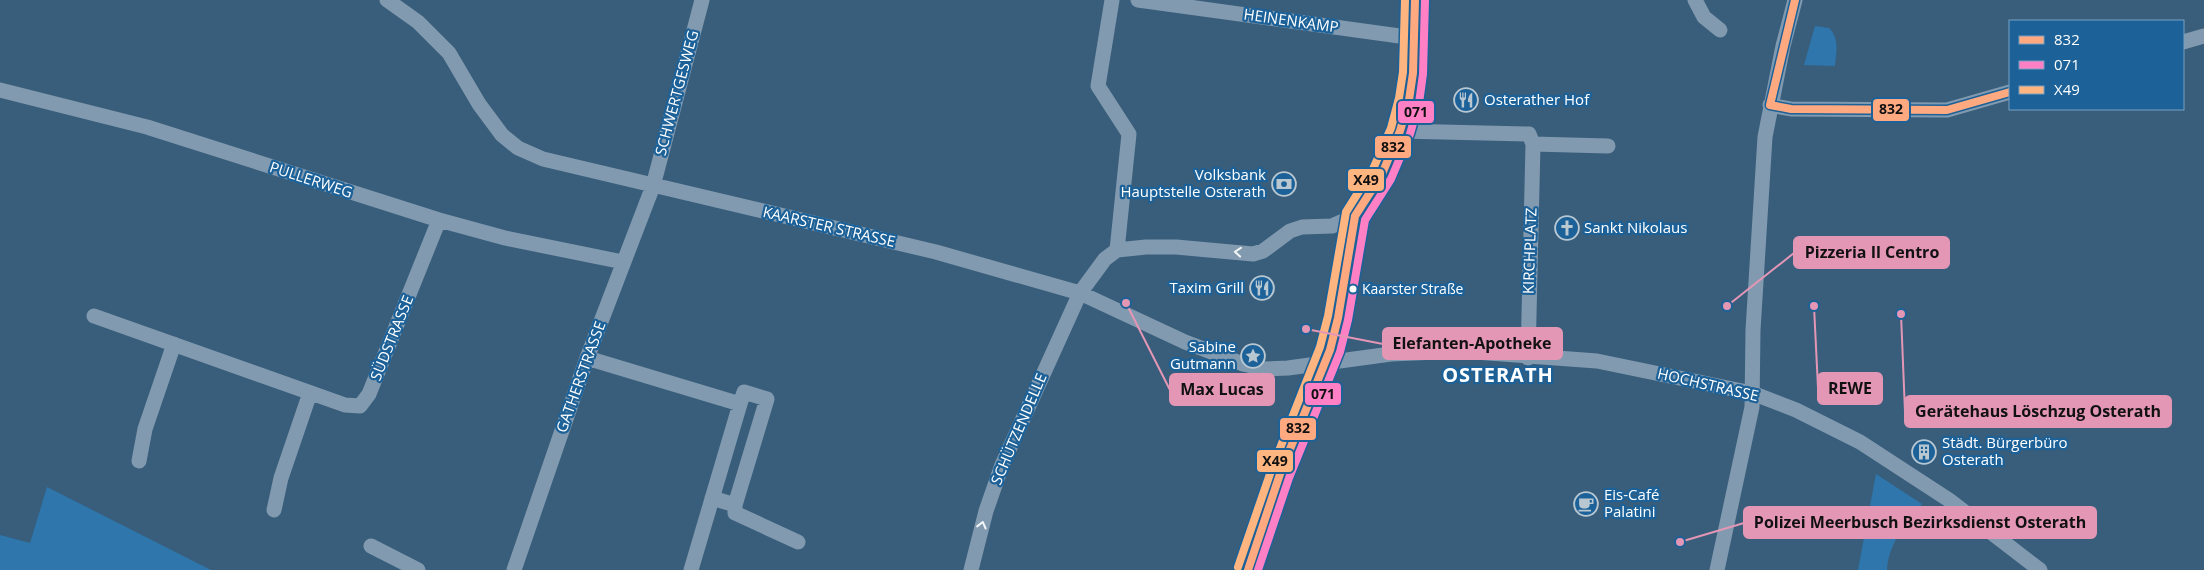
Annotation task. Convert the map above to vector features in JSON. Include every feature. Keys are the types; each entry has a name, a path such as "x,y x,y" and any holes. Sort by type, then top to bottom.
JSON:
{"street":[{"name":"KAARSTER STRASSE","path":"386,0 418,22 449,53 479,104 502,135 518,148 543,159 936,252 1080,293 1185,342 1243,364 1272,369 1326,363"},
{"name":"SCHWERTGESWEG","path":"653,186 702,0"},
{"path":"1112,0 1098,86 1129,134 1117,250 1176,247 1253,254 1263,251 1290,231 1302,227 1332,226 1355,216"},
{"name":"HEINENKAMP","path":"1138,0 1414,38"},
{"path":"1248,570 1280,474 1326,363 1338,318 1355,216 1382,174 1400,131 1409,100 1413,73 1415,0"},
{"path":"1695,0 1704,17 1720,30"},
{"path":"1717,570 1747,430 1752,393 1764,137 1795,0"},
{"path":"2184,42 2204,36"},
{"name":"PULLERWEG","path":"0,90 147,127 439,220 505,238 623,262"},
{"path":"1770,105 1790,109 1947,110 2009,92"},
{"path":"1400,131 1529,134 1533,144 1608,146"},
{"name":"KIRCHPLATZ","path":"1528,358 1533,144"},
{"name":"GATHERSTRASSE","path":"514,570 587,358 653,186"},
{"name":"SÜDSTRASSE","path":"94,316 345,405 360,406 370,394 439,220"},
{"name":"SCHÜTZENDELLE","path":"971,570 986,511 996,482 1080,293 1105,259 1117,250"},
{"path":"140,461 145,429 174,344"},
{"name":"HOCHSTRASSE","path":"1326,363 1391,354 1462,352 1528,358 1597,361 1752,393 1796,410 1860,442 1949,500 2040,570"},
{"path":"587,358 740,404"},
{"path":"691,570 744,392 767,399 735,505 735,513 798,542"},
{"path":"274,510 281,478 310,393"},
{"path":"712,498 735,505"},
{"path":"371,546 418,570"}],"shaded area":[{"path":"1815,26 1829,28 1835,37 1835,66 1804,65"},
{"path":"1876,474 1922,504 1894,542 1887,570 1858,570"},
{"path":"47,487 211,570 0,570 0,535 30,543"}],"transit line":[{"name":"X49","path":"1238,567 1271,471 1320,347 1328,316 1346,212 1373,169 1391,128 1399,98 1403,72 1405,0"},
{"name":"832","path":"1248,570 1280,474 1330,350 1338,318 1355,216 1382,174 1400,131 1409,100 1413,73 1415,0"},
{"name":"071","path":"1258,570 1289,478 1340,352 1348,320 1365,220 1391,179 1410,134 1419,103 1423,74 1425,0"},
{"name":"832","path":"1770,105 1795,0"},
{"name":"832","path":"1770,105 1791,109 1947,110 2009,92"}],"place":[{"name":"Osterather Hof","path":"1466,100"},
{"name":"Volksbank Hauptstelle Osterath","path":"1284,184"},
{"name":"Sankt Nikolaus","path":"1567,228"},
{"name":"Taxim Grill","path":"1262,288"},
{"name":"Kaarster Straße","path":"1353,289"},
{"name":"Max Lucas","path":"1126,303"},
{"name":"Pizzeria Il Centro","path":"1727,306"},
{"name":"REWE","path":"1814,306"},
{"name":"Gerätehaus Löschzug Osterath","path":"1901,314"},
{"name":"Elefanten-Apotheke","path":"1306,329"},
{"name":"Sabine Gutmann","path":"1253,356"},
{"name":"Städt. Bürgerbüro Osterath","path":"1924,452"},
{"name":"Eis-Café Palatini","path":"1586,504"},
{"name":"Polizei Meerbusch Bezirksdienst Osterath","path":"1680,542"}],"district":[{"name":"OSTERATH","path":"1498,375"}]}
